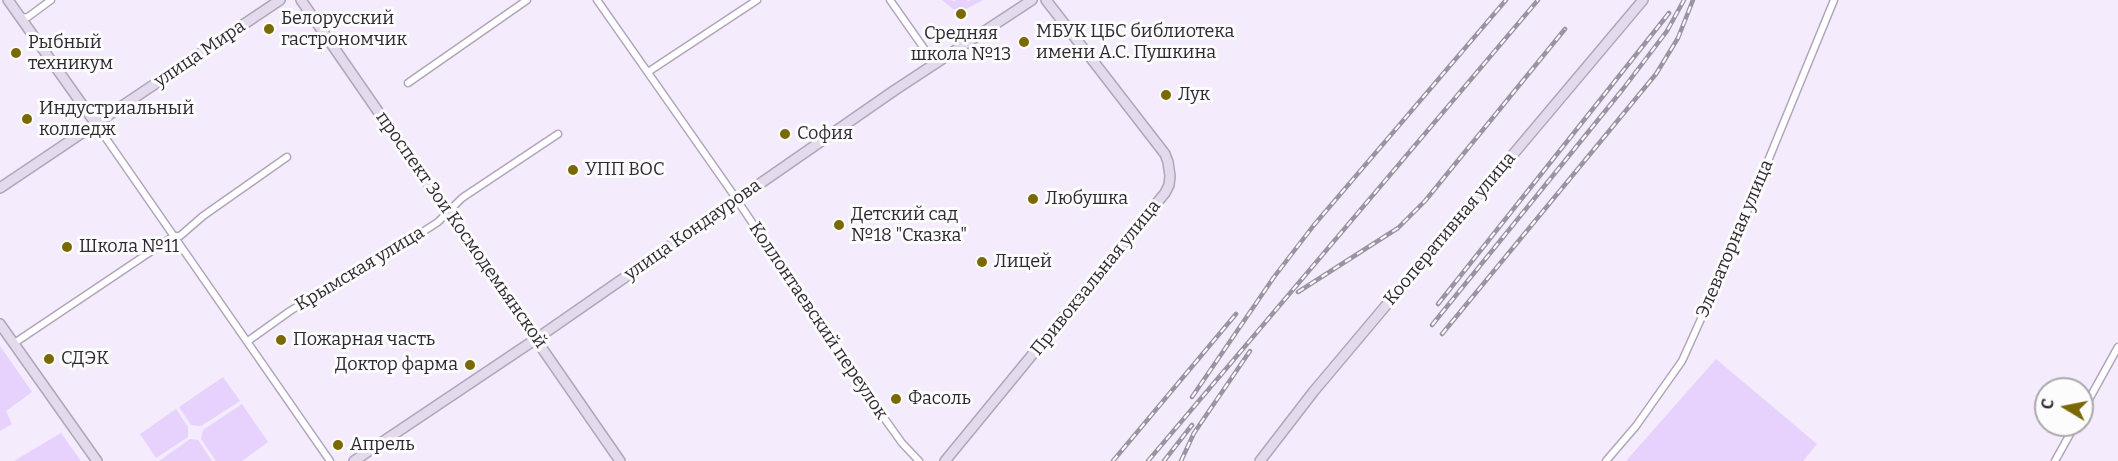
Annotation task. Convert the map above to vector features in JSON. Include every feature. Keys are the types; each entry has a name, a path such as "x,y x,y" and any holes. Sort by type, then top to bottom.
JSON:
{"street":[{"path":"8,0 330,461"},
{"path":"21,18 28,17 51,0"},
{"name":"улица Мира","path":"0,188 280,0"},
{"name":"проспект Зои Космодемьянской","path":"301,0 620,461"},
{"path":"408,83 527,0"},
{"name":"Коллонтаевский переулок","path":"597,0 737,200 864,390 902,443 919,461"},
{"path":"648,72 757,0"},
{"path":"890,0 935,63"},
{"name":"улица Кондаурова","path":"354,461 536,339 935,63 1032,0"},
{"name":"Привокзальная улица","path":"945,461 1158,202 1169,184 1170,176 1165,154 1046,0"},
{"name":"Кооперативная улица","path":"1260,461 1314,391 1643,0"},
{"name":"Элеваторная улица","path":"1606,461 1636,426 1682,361 1724,268 1834,0"},
{"name":"Крымская улица","path":"248,341 320,293 373,265 448,213 462,198 558,134"},
{"path":"13,344 174,236 180,236 203,216 287,157"},
{"path":"0,324 96,461"},
{"path":"2094,390 2118,347"},
{"path":"2055,461 2068,437"}],"shaded area":[{"path":"942,0 956,2 955,0 968,0 966,2 983,0 964,10 953,9"},
{"path":"0,346 32,392 6,411 12,424 0,431"},
{"path":"1716,359 1817,444 1803,461 1626,461"},
{"path":"223,377 240,401 201,426 191,425 179,407"},
{"path":"242,404 268,442 242,461 216,461 201,439 203,430"},
{"path":"176,409 188,427 188,437 156,458 140,434"},
{"path":"61,433 81,461 14,461"},
{"path":"190,439 198,440 212,461 159,461"}],"railway":[{"path":"1192,397 1274,277 1314,225 1506,0"},
{"path":"1148,461 1538,0"},
{"path":"1432,325 1623,89 1667,31 1684,0"},
{"path":"1442,334 1656,74 1678,38 1693,0"},
{"path":"1438,304 1669,13"},
{"path":"1298,292 1398,228 1425,201 1565,29"},
{"path":"1113,461 1236,314"},
{"path":"1181,461 1194,433 1250,351"},
{"path":"1164,461 1192,425"}],"place":[{"name":"Средняя школа №13","path":"961,14"},
{"name":"Белорусский гастрономчик","path":"269,29"},
{"name":"МБУК ЦБС библиотека имени А.С. Пушкина","path":"1024,42"},
{"name":"Рыбный техникум","path":"16,53"},
{"name":"Лук","path":"1166,95"},
{"name":"Индустриальный колледж","path":"27,119"},
{"name":"София","path":"785,134"},
{"name":"УПП ВОС","path":"573,170"},
{"name":"Любушка","path":"1033,199"},
{"name":"Детский сад №18 \"Сказка\"","path":"839,225"},
{"name":"Школа №11","path":"67,247"},
{"name":"Лицей","path":"982,262"},
{"name":"Пожарная часть","path":"281,340"},
{"name":"СДЭК","path":"49,359"},
{"name":"Доктор фарма","path":"470,365"},
{"name":"Фасоль","path":"896,399"},
{"name":"Апрель","path":"338,445"}]}
